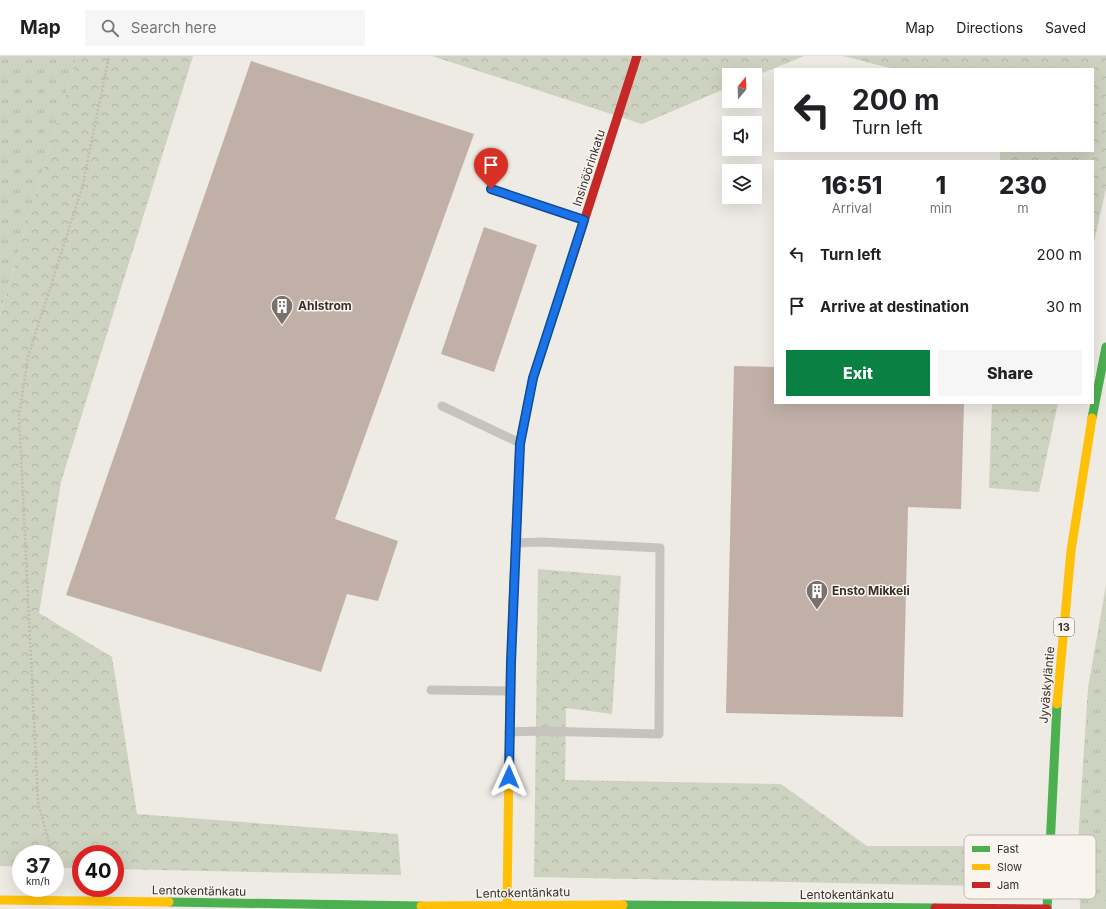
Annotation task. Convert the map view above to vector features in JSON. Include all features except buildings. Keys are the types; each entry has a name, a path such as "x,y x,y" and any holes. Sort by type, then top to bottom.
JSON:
{"main road":[{"name":"Insinöörinkatu","path":"507,904 514,544 520,444 533,378 637,56"},
{"name":"Jyväskyläntie","path":"1051,835 1056,722 1068,579 1092,419 1106,347"},
{"name":"Jyväskyläntie","path":"1047,899 1047,909"},
{"name":"Lentokentänkatu","path":"0,900 453,906 507,904 1047,909"}],"lane":[{"path":"491,189 584,220"},
{"path":"442,406 520,444"},
{"path":"510,732 538,731 659,734 660,548 542,542 514,544"},
{"path":"431,690 510,691"}],"path":[{"path":"50,845 38,802 22,506 19,415 28,357 82,188 109,56"}],"green space":[{"path":"0,56 77,56 0,315"},
{"path":"77,56 193,56 61,482 39,613 112,657 137,814 398,834 401,875 124,869 124,845 72,845 72,868 64,868 64,845 12,845 12,867 0,866 0,315"},
{"path":"432,56 804,56 762,73 762,68 722,68 722,90 642,124"},
{"path":"843,56 1106,56 1106,188 1094,242 1094,160 1000,160 1000,152 1094,152 1094,68 890,68"},
{"path":"992,404 1058,404 1039,492 989,488"},
{"path":"538,569 621,576 612,714 566,708 565,780 781,784 867,846 964,846 964,886 534,877"},
{"path":"1106,585 1106,909 1080,909 1080,899 1096,899 1096,835 1078,835 1088,688"}],"traffic: fast":[{"path":"513,606 520,443 533,378 570,265"},
{"path":"1092,418 1106,347"},
{"path":"1051,835 1057,704"},
{"path":"1047,899 1047,909"},
{"path":"169,902 421,906"},
{"path":"623,905 935,908"}],"traffic: slow":[{"path":"1057,704 1071,551 1092,418"},
{"path":"507,904 510,691 513,606"},
{"path":"0,900 169,902"},
{"path":"421,906 623,905"}],"traffic: jam":[{"path":"570,265 637,56"},
{"path":"935,908 1047,909"}],"place":[{"name":"Ahlstrom","path":"282,326"},
{"name":"Ensto Mikkeli","path":"817,610"}],"route":[{"path":"491,189 584,220 533,378 520,444 514,544 509,777"}]}
